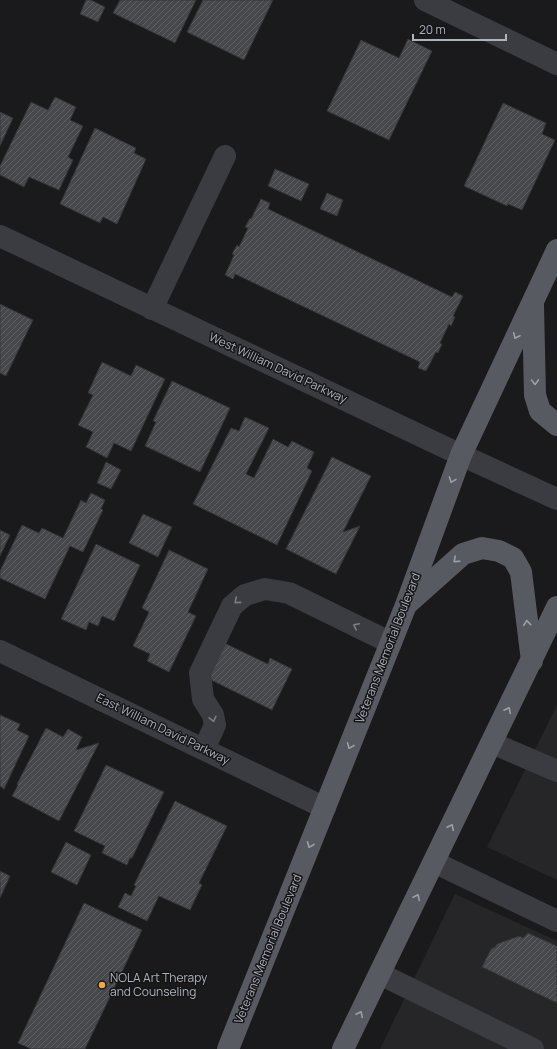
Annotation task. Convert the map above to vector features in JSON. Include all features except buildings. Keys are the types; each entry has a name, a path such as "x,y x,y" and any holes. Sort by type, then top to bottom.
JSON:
{"main road":[{"name":"Veterans Memorial Boulevard","path":"228,1049 406,605 461,455 557,250"},
{"path":"533,301 535,394 540,410 557,425"},
{"path":"406,605 463,554 482,548 499,551 513,558 521,572 532,661"},
{"path":"343,1049 557,607"}],"street":[{"path":"425,0 557,64"},
{"path":"152,309 225,156"},
{"name":"West William David Parkway","path":"0,236 461,455 557,499"},
{"path":"204,749 215,725 213,715 203,699 200,673 232,606 245,595 265,589 289,593 391,643"},
{"name":"East William David Parkway","path":"0,651 325,808"},
{"path":"492,743 557,771"},
{"path":"434,862 556,918"},
{"path":"380,974 533,1049"}],"shaded area":[{"path":"557,705 557,880 487,847"},
{"path":"455,894 557,941 557,1049 380,1049"}],"place":[{"name":"NOLA Art Therapy and Counseling","path":"102,985"}]}
